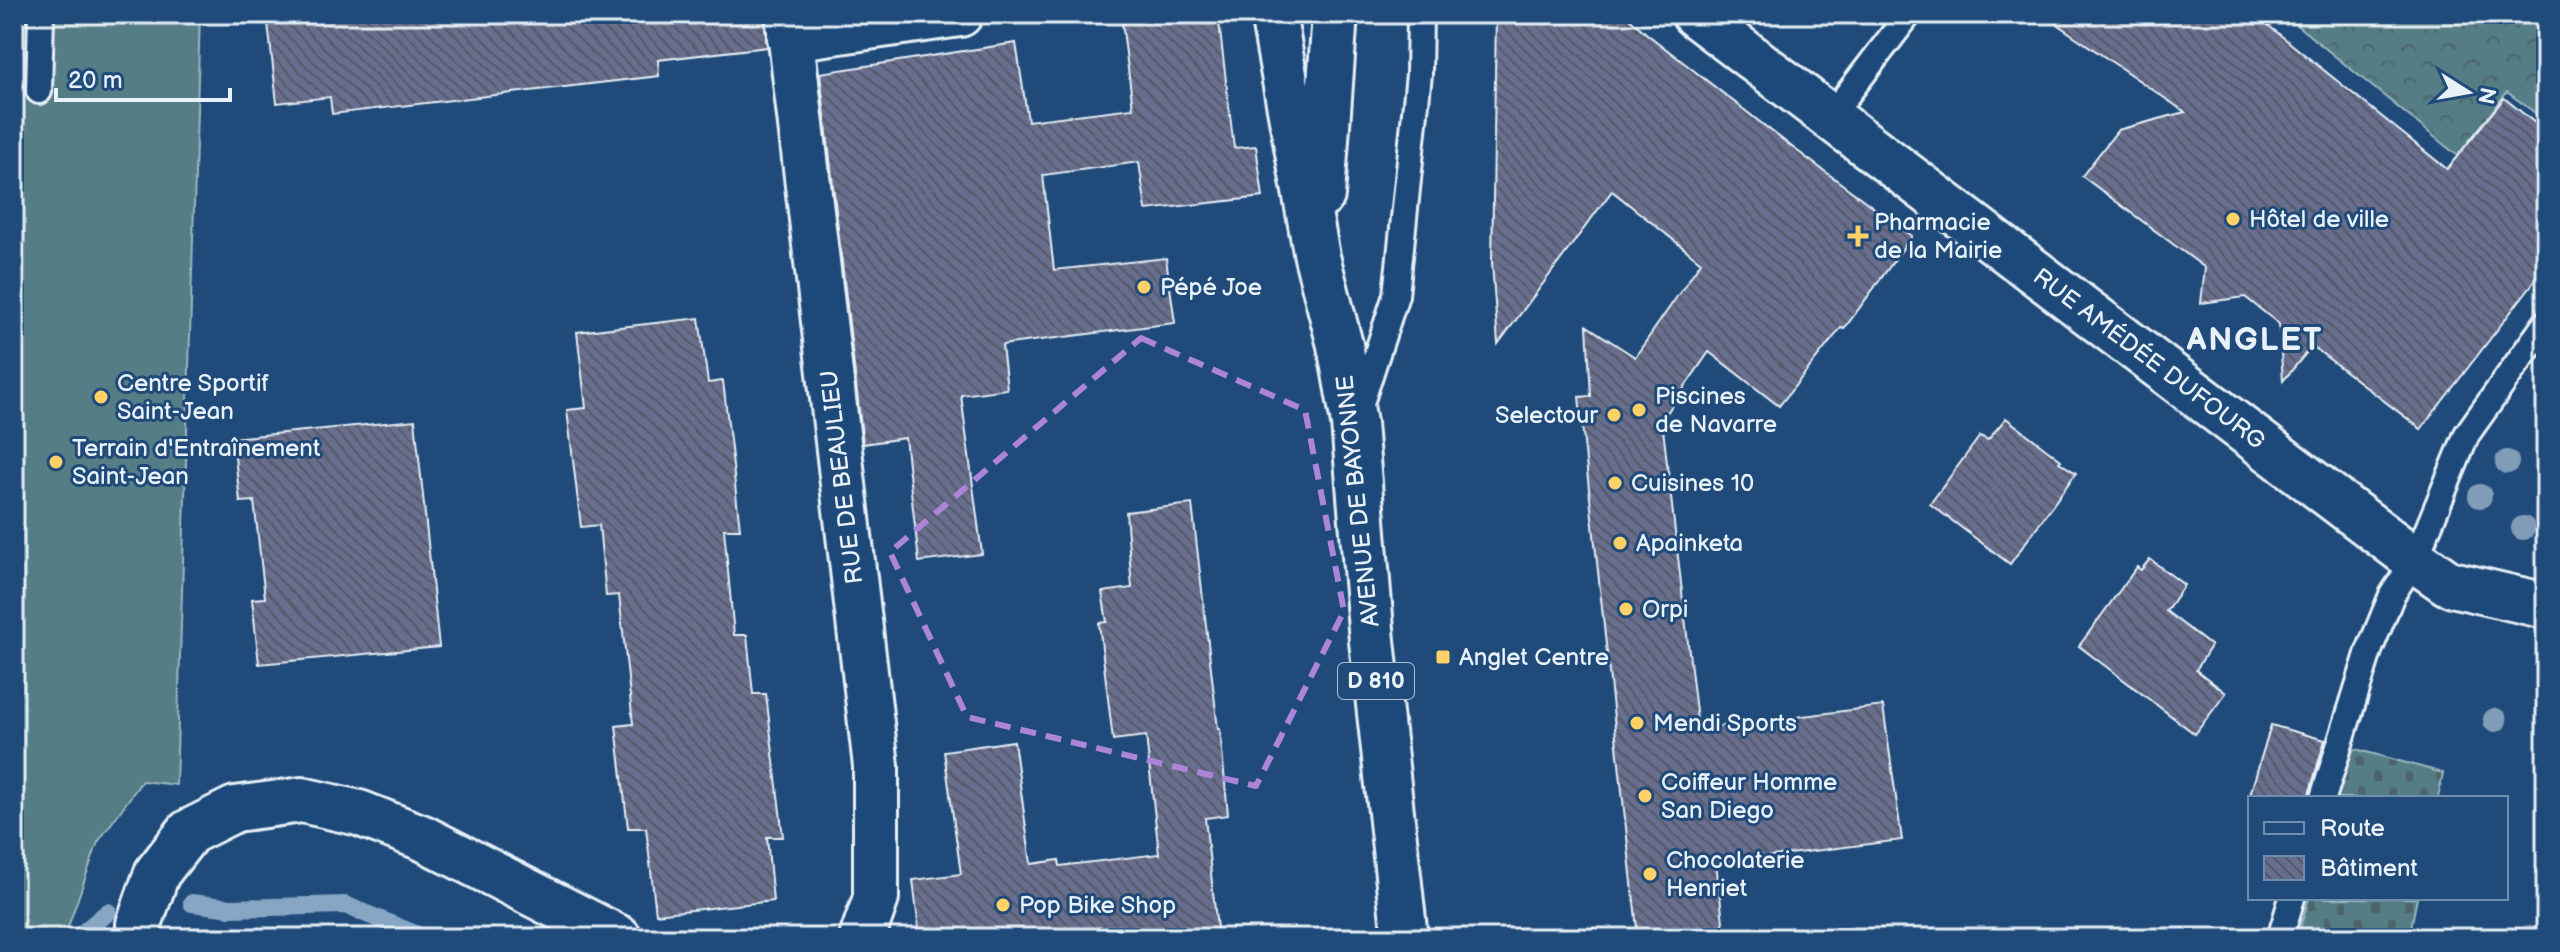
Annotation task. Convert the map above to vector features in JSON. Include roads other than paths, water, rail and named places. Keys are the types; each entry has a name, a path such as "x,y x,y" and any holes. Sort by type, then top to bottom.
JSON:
{"street":[{"path":"789,26 960,14"},
{"name":"D 810","path":"1273,14 1317,257"},
{"name":"D 810","path":"1317,257 1335,14"},
{"name":"RUE AMÉDÉE DUFOURG","path":"1694,14 2448,583 2546,606"},
{"name":"RUE DE BEAULIEU","path":"789,26 876,766 876,898 862,938"},
{"name":"AVENUE DE BAYONNE","path":"1317,257 1340,345 1354,423 1372,641 1405,938"},
{"path":"139,938 139,924 157,873 189,832 235,809 302,800 359,813 423,838 619,938"}],"lane":[{"path":"39,91 41,14"},
{"path":"1354,423 1396,295 1419,74 1420,14"},
{"path":"1830,117 1909,14"},
{"path":"2324,796 2369,651 2392,595 2415,560 2467,434 2546,323"},
{"path":"2280,938 2291,900"}],"waterway":[{"path":"192,903 231,908 345,905 425,938"},
{"path":"77,938 108,912"}],"place":[{"name":"Hôtel de ville","path":"2233,219"},
{"name":"Pharmacie de la Mairie","path":"1858,236"},
{"name":"Pépé Joe","path":"1144,287"},
{"name":"Centre Sportif Saint-Jean","path":"101,397"},
{"name":"Piscines de Navarre","path":"1639,410"},
{"name":"Selectour","path":"1614,415"},
{"name":"Terrain d'Entraînement Saint-Jean","path":"56,462"},
{"name":"Cuisines 10","path":"1615,483"},
{"name":"Apainketa","path":"1620,543"},
{"name":"Orpi","path":"1626,609"},
{"name":"Anglet Centre","path":"1443,657"},
{"name":"Mendi Sports","path":"1637,723"},
{"name":"Coiffeur Homme San Diego","path":"1645,796"},
{"name":"Chocolaterie Henriet","path":"1650,874"},
{"name":"Pop Bike Shop","path":"1003,905"}],"district":[{"name":"ANGLET","path":"2255,340"}]}
